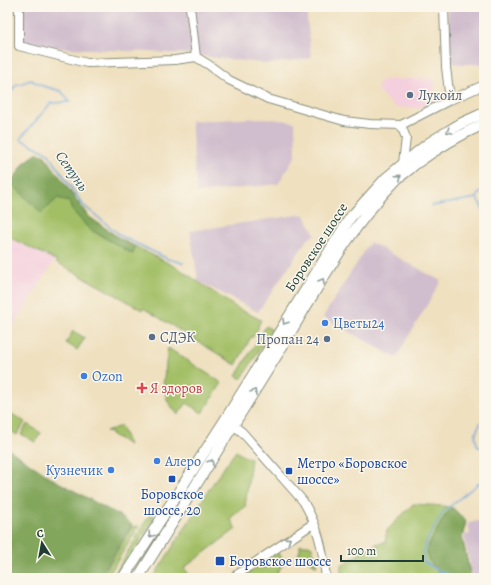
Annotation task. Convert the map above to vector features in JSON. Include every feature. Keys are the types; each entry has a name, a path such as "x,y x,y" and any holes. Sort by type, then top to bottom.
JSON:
{"main road":[{"name":"Боровское шоссе","path":"123,578 225,420 346,224 358,208 376,187 403,163 432,141 460,124 484,113"},
{"name":"Боровское шоссе","path":"138,578 234,426 328,270 355,229 375,203 398,178 425,157 454,139 484,124"}],"street":[{"path":"18,7 19,46 87,63 175,60 196,57 229,80 268,99 344,121 401,125 450,100 484,85"},
{"path":"190,7 196,57"},
{"path":"444,7 446,67 450,100"},
{"path":"401,125 406,138 403,163"},
{"path":"225,420 242,432 302,501 319,536 326,578"},
{"path":"232,578 314,523"}],"shaded area":[{"path":"22,7 306,7 311,58 270,64 191,54 27,46 23,44"},
{"path":"448,7 484,7 484,64 448,63"},
{"path":"434,78 435,95 439,100 418,108 395,107 378,91 378,85 382,80"},
{"path":"264,118 295,122 296,155 278,184 197,193 191,121"},
{"path":"304,214 315,234 307,240 258,312 198,281 190,231"},
{"path":"7,238 55,260 7,335"},
{"path":"370,242 441,281 396,358 323,317"},
{"path":"484,520 484,578 473,578 464,535 470,534 468,523"}],"green space":[{"path":"38,153 45,156 88,216 119,238 135,247 133,254 89,229 72,210 69,202 58,198 41,213 11,183 25,162"},
{"path":"51,170 88,216 119,238 178,268 237,308 261,320 258,326 259,327 253,337 251,337 236,365 143,308 142,310 56,262 57,261 7,236 7,182"},
{"path":"266,326 272,330 242,378 239,378 236,376"},
{"path":"73,331 85,338 77,350 66,343"},
{"path":"168,348 222,383 202,413 187,403 178,415 168,402 163,386"},
{"path":"7,411 25,422 17,435 7,428"},
{"path":"27,424 41,433 35,442 21,434"},
{"path":"121,426 129,445 106,431"},
{"path":"7,448 51,478 120,516 132,525 99,578 7,578"},
{"path":"236,451 251,459 245,507 230,518 236,529 184,568 192,578 153,578 217,477"},
{"path":"413,504 453,508 466,521 462,537 471,578 341,578 341,565 376,544 385,542 387,530"},
{"path":"453,508 466,521 462,537 471,578 443,578 428,559 427,548 446,514"},
{"path":"150,514 155,517 117,578 112,578"},
{"path":"139,526 107,578 101,578 132,527"},
{"path":"300,545 309,545 312,547 317,566 298,554 300,551"},
{"path":"278,552 285,562 273,578 242,578"}],"waterway":[{"name":"Сетунь","path":"7,93 10,93 16,85 31,80 43,86 61,91 70,102 51,103 20,139 48,153 83,205 121,236 168,259 183,263"},
{"path":"477,197 484,187"},
{"name":"Сетунь","path":"431,206 477,198 484,211"},
{"name":"Сетунь","path":"484,422 481,422 475,436 478,447 483,447 484,449"},
{"name":"Сетунь","path":"484,458 484,464"},
{"name":"Сетунь","path":"457,578 439,571 424,562 423,551 427,540 443,512 484,479"}],"place":[{"name":"Лукойл","path":"410,95"},
{"name":"Цветы24","path":"325,323"},
{"name":"СДЭК","path":"152,337"},
{"name":"Пропан 24","path":"327,339"},
{"name":"Ozon","path":"84,376"},
{"name":"Я здоров","path":"142,388"},
{"name":"Алеро","path":"157,461"},
{"name":"Кузнечик","path":"111,470"},
{"name":"Метро «Боровское шоссе»","path":"289,471"},
{"name":"Боровское шоссе, 20","path":"172,479"},
{"name":"Боровское шоссе","path":"220,561"}]}
